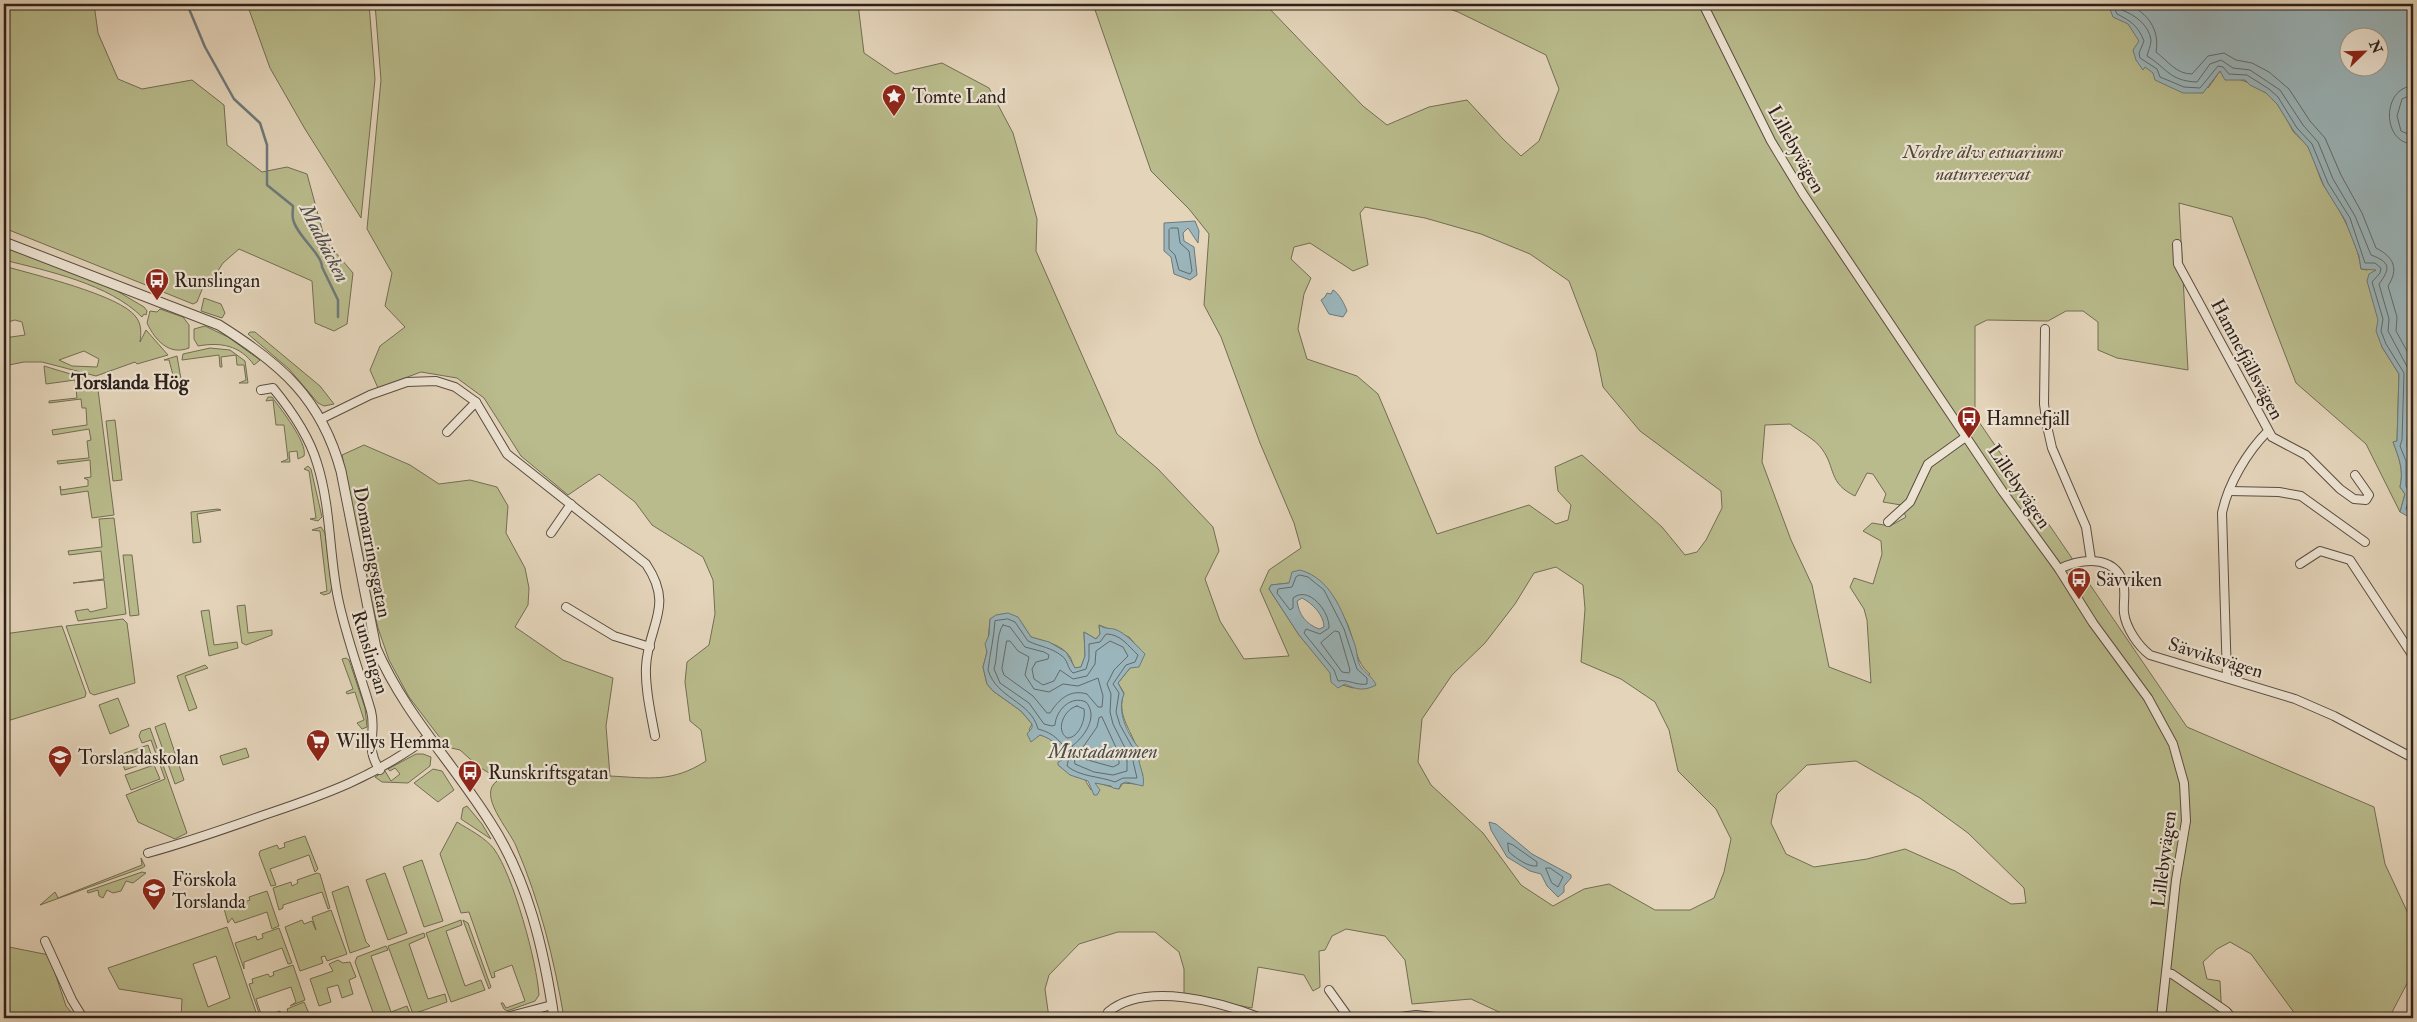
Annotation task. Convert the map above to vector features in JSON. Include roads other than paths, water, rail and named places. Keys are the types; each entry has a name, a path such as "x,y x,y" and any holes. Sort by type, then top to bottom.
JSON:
{"street":[{"name":"Lillebyvägen","path":"1703,4 1772,140 1802,194 2030,531 2059,568 2093,623 2158,715 2182,769 2186,821 2176,880 2161,1018"},
{"name":"Domarringsgatan","path":"4,242 219,325 249,344 280,369 304,394 322,419 334,446 341,471 376,648 395,687 428,737 490,821 509,856 543,953 554,1018"},
{"name":"Hamnefjällsvägen","path":"2176,244 2178,264 2268,431 2278,441 2310,459 2340,489 2354,499 2366,500 2369,495 2355,475"},
{"path":"2045,329 2044,404 2047,426 2052,448 2086,526 2091,560 2076,561 2059,568"},
{"path":"322,419 370,395 407,382 420,380 436,381 455,387 476,402 507,454 646,564 654,576 658,585 660,604 646,675 655,736"},
{"name":"Runslingan","path":"261,390 273,388 281,398 306,437 317,464 338,597 351,653 372,714 370,742 372,755 380,770"},
{"path":"447,432 476,402"},
{"path":"2227,678 2222,523 2224,503 2257,442 2268,431"},
{"path":"1888,522 1910,502 1928,464 1966,436"},
{"path":"2229,492 2279,492 2301,496 2365,542"},
{"path":"551,533 571,504"},
{"path":"2300,564 2320,551 2350,560 2413,656"},
{"name":"Sävviksvägen","path":"2091,560 2106,565 2119,574 2124,589 2124,614 2128,627 2144,650 2150,655 2295,699 2334,716 2413,758"},
{"path":"566,607 614,636 650,647"},
{"path":"148,853 298,804 359,781 380,770 428,737"},
{"path":"46,941 72,1000 83,1018"},
{"path":"2166,973 2172,974 2224,1010 2232,1018"},
{"path":"1329,990 1350,1018"},
{"path":"1108,1012 1130,1001 1173,998 1220,1003 1262,1018"},
{"path":"503,1018 552,1005"},
{"path":"1393,1018 1416,1014 1444,1018"}],"water":[{"path":"2108,4 2413,4 2413,103 2408,117 2413,126 2413,519 2400,512 2405,494 2400,487 2401,470 2393,442 2397,441 2399,374 2382,347 2376,331 2378,320 2367,281 2369,274 2376,270 2361,269 2359,256 2345,220 2324,186 2308,147 2293,130 2277,104 2266,93 2250,85 2245,80 2225,80 2220,71 2203,93 2183,93 2155,80 2153,73 2145,67 2143,70 2136,60 2133,50 2139,41 2128,24 2113,17"},
{"path":"1195,221 1199,231 1198,243 1188,228 1183,233 1184,241 1194,247 1197,275 1190,280 1174,274 1171,257 1164,251 1164,223"},
{"path":"1333,290 1340,296 1347,311 1343,317 1329,314 1321,300 1327,293 1331,294"},
{"path":"1300,570 1311,575 1321,581 1329,590 1346,622 1360,665 1376,685 1360,689 1345,684 1338,688 1331,682 1330,673 1299,635 1269,589 1271,585 1289,583 1292,572","holes":["1302,598 1320,614 1324,627 1319,629 1310,624 1299,611 1297,601"]},
{"name":"Mustadammen","path":"1008,613 1018,617 1031,637 1049,642 1066,652 1075,668 1081,667 1085,656 1084,632 1096,639 1100,634 1099,625 1122,633 1145,654 1139,667 1130,668 1118,683 1124,694 1121,708 1124,723 1140,749 1139,759 1144,781 1143,786 1126,782 1121,784 1119,789 1095,783 1100,790 1097,795 1094,795 1088,781 1070,775 1058,765 1058,762 1064,759 1058,747 1052,741 1040,735 1031,742 1027,734 1032,728 1032,724 1021,711 993,691 987,684 983,667 987,652 985,644 989,635 990,619 996,615"},
{"path":"1489,822 1496,824 1532,854 1571,875 1571,878 1564,886 1564,892 1558,897 1547,886 1541,874 1530,871 1507,857 1491,830"}],"waterway":[{"name":"Madbäcken","path":"187,4 205,47 234,99 260,123 267,145 267,185 293,206 295,225 318,256 338,300 338,317"}],"place":[{"name":"Tomte Land","path":"894,117"},
{"name":"Runslingan","path":"157,301"},
{"name":"Hamnefjäll","path":"1969,439"},
{"name":"Sävviken","path":"2079,600"},
{"name":"Willys Hemma","path":"318,762"},
{"name":"Torslandaskolan","path":"60,778"},
{"name":"Runskriftsgatan","path":"470,793"},
{"name":"Förskola Torslanda","path":"154,911"}],"district":[{"name":"Torslanda Hög","path":"130,382"}],"park label":[{"name":"Nordre älvs estuariums naturreservat","path":"1983,162"}]}
